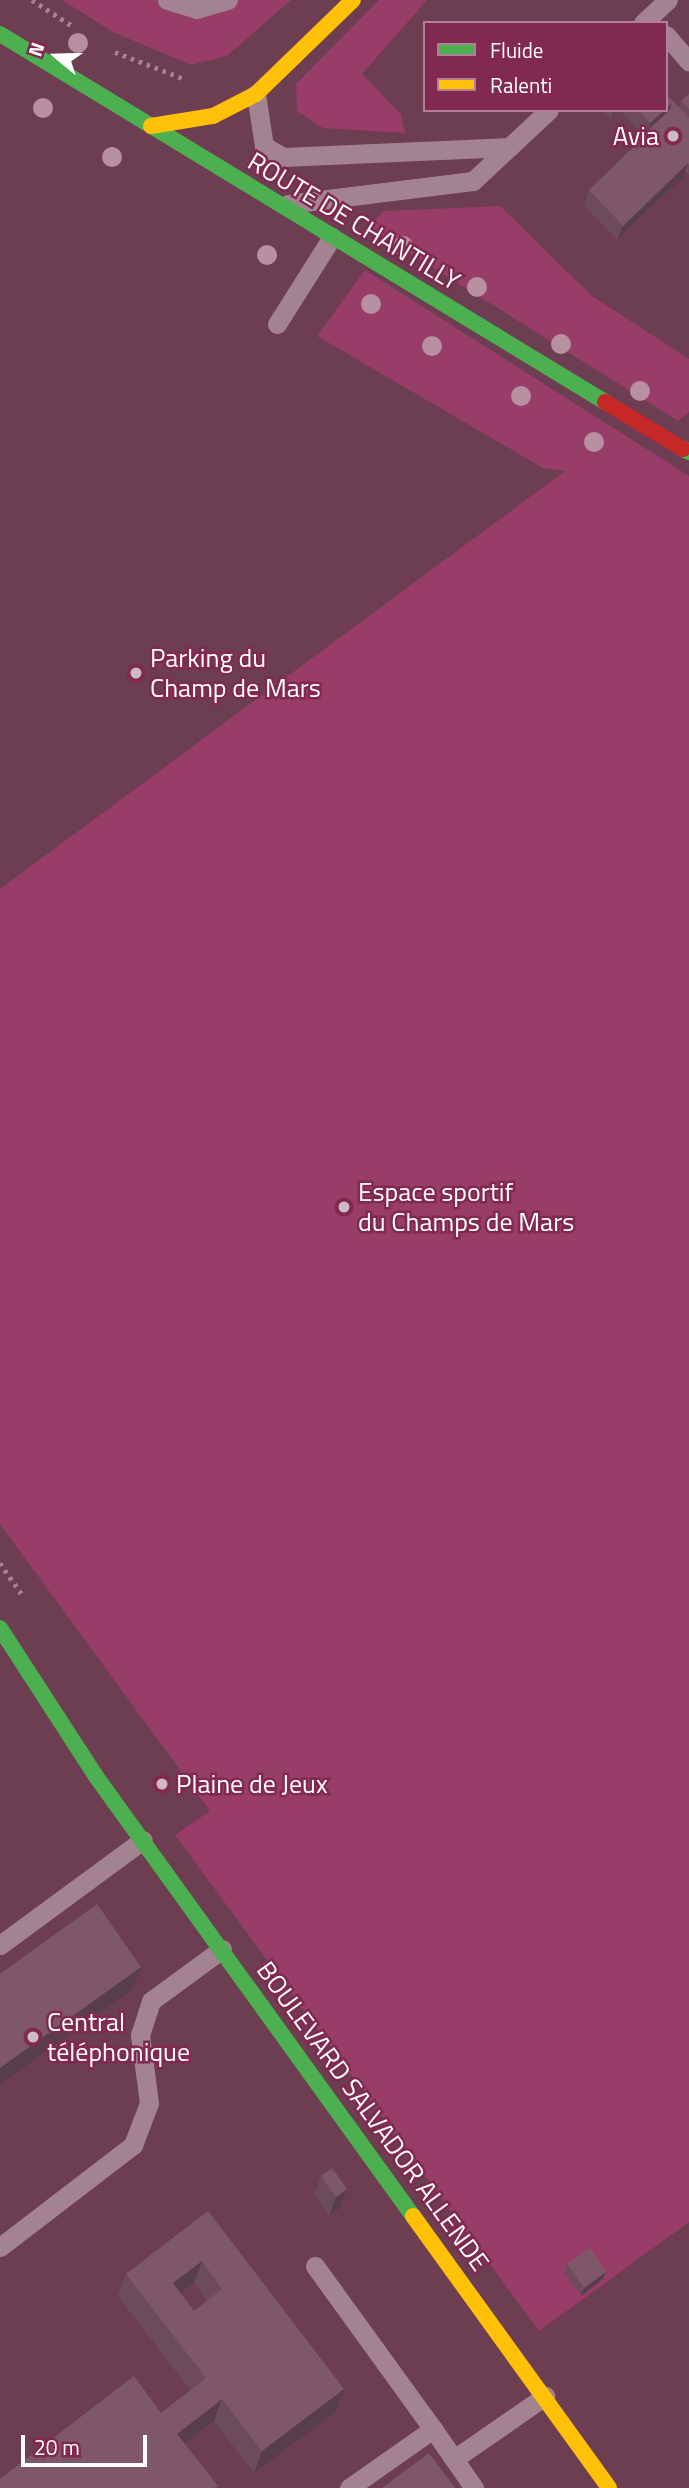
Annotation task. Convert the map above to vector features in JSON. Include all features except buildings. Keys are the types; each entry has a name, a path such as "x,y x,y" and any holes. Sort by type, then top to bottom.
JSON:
{"main road":[{"path":"152,126 213,116 256,94 353,0"},
{"name":"ROUTE DE CHANTILLY","path":"0,34 687,449"},
{"name":"BOULEVARD SALVADOR ALLENDE","path":"0,1628 95,1775 609,2488"},
{"name":"BOULEVARD SALVADOR ALLENDE","path":"9,1679 95,1775"}],"lane":[{"path":"167,0 196,9 229,0"},
{"path":"649,21 668,0"},
{"path":"668,38 689,61"},
{"path":"256,94 264,146 283,157 510,147"},
{"path":"280,205 473,181 548,112"},
{"path":"277,324 332,237"},
{"path":"0,1945 143,1840"},
{"path":"0,2247 133,2146 149,2104 140,2035 151,2001 222,1949"},
{"path":"315,2266 474,2488"},
{"path":"454,2459 545,2396"},
{"path":"349,2488 433,2429"}],"path":[{"path":"32,0 78,29"},
{"path":"101,44 188,80"}],"shaded area":[{"path":"62,0 291,0 227,56 191,65 113,32"},
{"path":"379,0 427,0 362,74 401,114 405,133 323,128 297,111 296,84"},
{"path":"500,206 592,296 689,359 689,412 678,421 368,227 384,211"},
{"name":"Espace sportif du Champs de Mars","path":"365,270 689,476 689,2222 539,2331 175,1835 210,1811 0,1524 0,889 565,471 543,468 317,336"}],"traffic: fast":[{"path":"0,34 605,402"},
{"path":"683,449 689,452"},
{"path":"0,1628 95,1775 413,2216"}],"traffic: slow":[{"path":"151,126 213,116 256,94 353,0"},
{"path":"413,2216 609,2488"}],"traffic: jam":[{"path":"605,402 683,449"}],"place":[{"name":"Avia","path":"673,136"},
{"name":"Parking du Champ de Mars","path":"136,673"},
{"name":"Espace sportif du Champs de Mars","path":"344,1207"},
{"name":"Plaine de Jeux","path":"162,1784"},
{"name":"Central téléphonique","path":"33,2037"}]}
